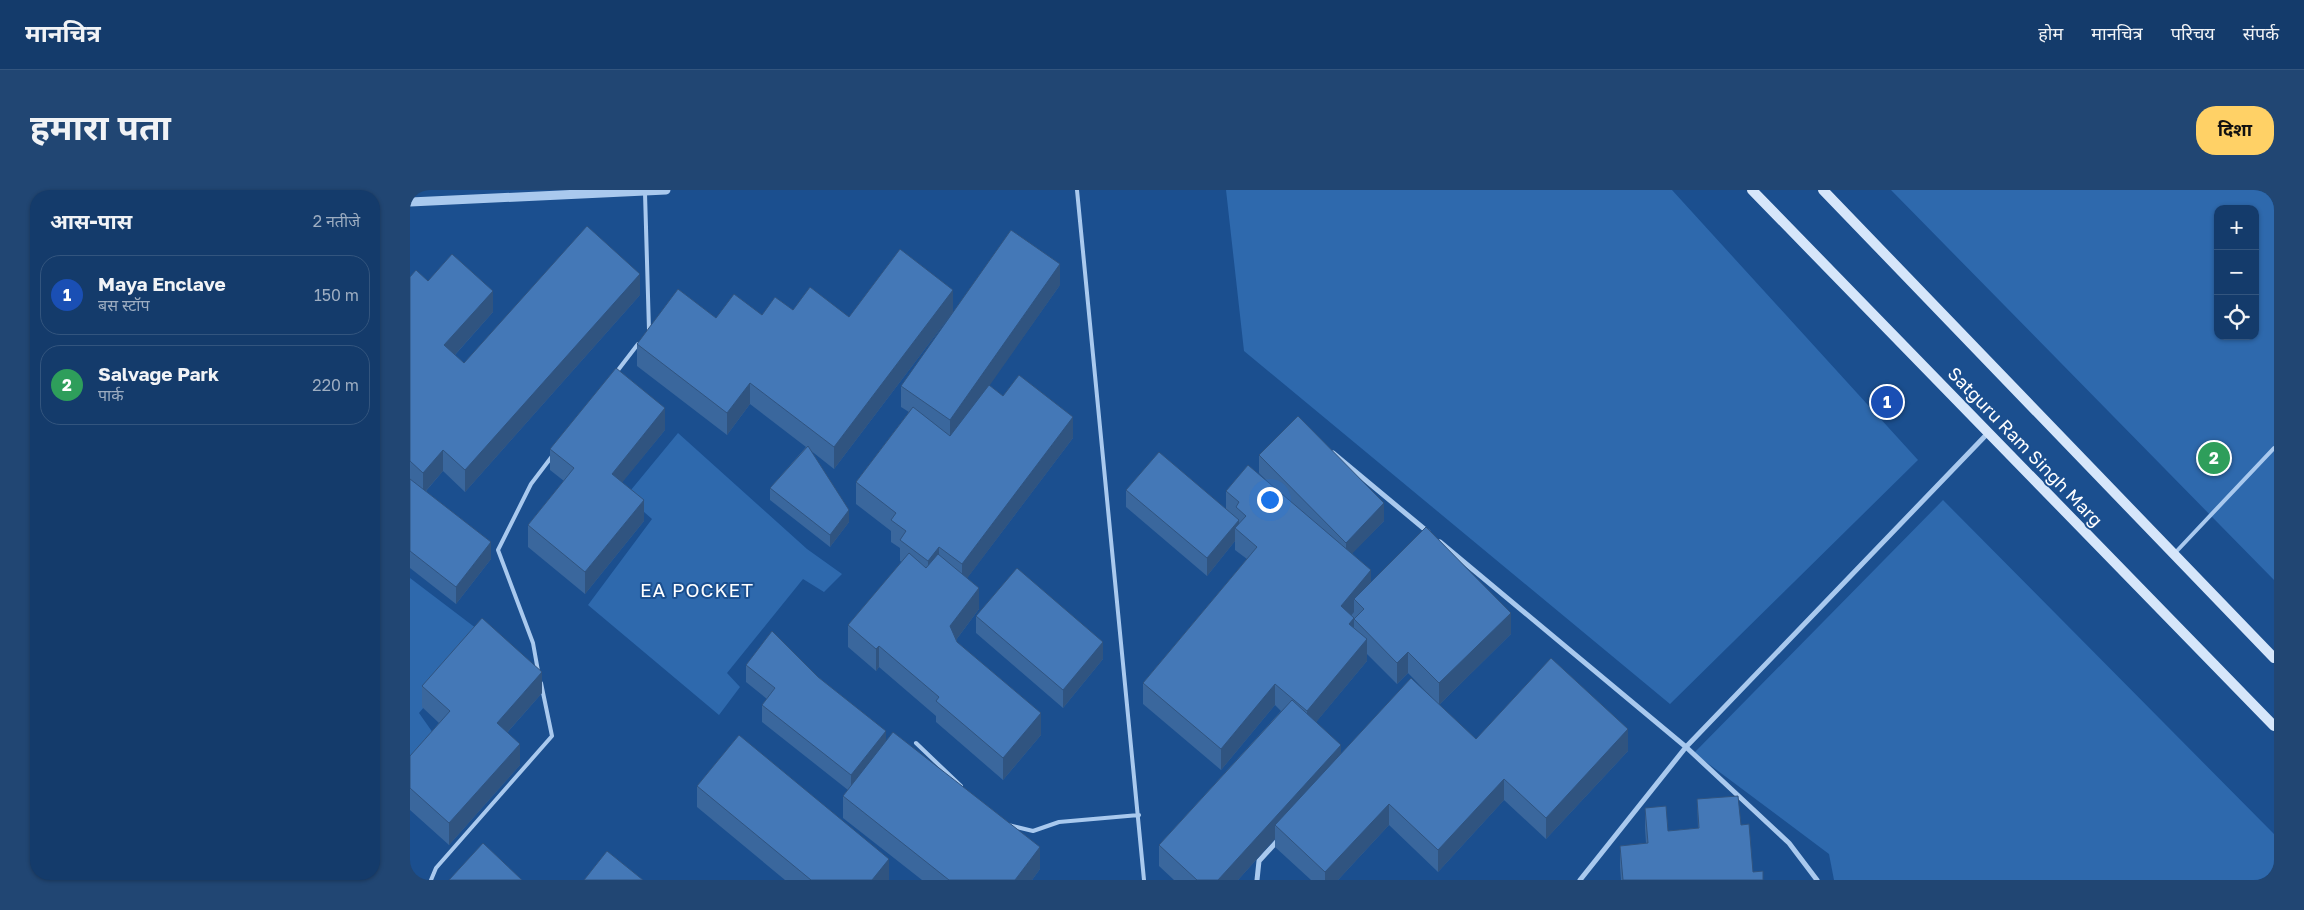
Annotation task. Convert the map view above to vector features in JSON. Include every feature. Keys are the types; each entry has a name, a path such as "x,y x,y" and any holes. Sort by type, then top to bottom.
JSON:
{"main road":[{"name":"Satguru Ram Singh Marg","path":"1752,190 2274,726"},
{"name":"Satguru Ram Singh Marg","path":"1823,190 2274,658"}],"street":[{"path":"410,202 666,190"},
{"path":"1580,880 1686,747 1988,433"},
{"path":"1328,448 1686,747 1789,844 1817,880"},
{"path":"1257,880 1259,861 1286,831"}],"lane":[{"path":"1077,190 1144,880"},
{"path":"614,376 649,330 645,192"},
{"path":"2174,554 2274,448"},
{"path":"432,880 436,868 552,736 533,643 498,550 531,484 554,453"},
{"path":"916,743 965,789"},
{"path":"1000,823 1033,831 1059,822 1138,815"}],"shaded area":[{"path":"1226,190 1672,190 1918,460 1670,704 1244,351"},
{"path":"1891,190 2274,190 2274,580"},
{"path":"678,433 807,549 842,574 824,592 803,579 727,673 740,687 719,715 588,605 652,519 626,496"},
{"path":"1943,500 2274,834 2274,880 1834,880 1829,854 1694,753"},
{"path":"410,578 485,635 419,713 438,740 410,771"}],"building":[{"path":"587,226 640,274 465,470 443,450 423,473 410,461 410,277 416,270 428,281 452,254 493,291 444,345 464,363"},
{"path":"1011,230 1060,264 950,420 901,386"},
{"path":"900,249 953,290 834,447 750,383 727,413 637,344 678,289 716,318 734,294 762,315 775,297 793,310 810,287 849,317"},
{"path":"616,368 665,408 612,474 644,500 585,572 528,525 574,468 550,449"},
{"path":"1019,375 1073,417 962,564 939,547 928,561 900,540 906,531 891,520 896,513 856,482 913,407 950,436 989,385 1003,396"},
{"path":"1298,416 1384,503 1346,543 1259,455"},
{"path":"808,446 849,510 830,535 770,488"},
{"path":"1159,452 1239,520 1207,558 1126,490"},
{"path":"1248,465 1371,570 1341,606 1354,618 1349,624 1367,639 1307,711 1275,684 1221,749 1143,683 1257,547 1235,528 1246,516 1236,507 1239,502 1226,491"},
{"path":"410,479 491,542 456,587 410,551"},
{"path":"1426,527 1511,613 1439,683 1408,652 1397,663 1354,619 1364,609 1354,599"},
{"path":"909,553 926,568 938,554 979,588 950,626 957,642 1041,713 1003,758 936,701 939,697 879,646 876,649 848,625"},
{"path":"1017,568 1103,642 1063,690 976,616"},
{"path":"482,618 542,672 497,723 520,744 449,823 410,788 410,756 450,711 422,686"},
{"path":"772,631 818,677 886,731 851,775 762,705 775,688 746,665"},
{"path":"1551,658 1628,729 1546,818 1504,779 1438,850 1389,804 1325,872 1275,825 1411,678 1476,739"},
{"path":"1292,700 1341,745 1218,880 1197,880 1159,845"},
{"path":"893,732 1040,847 1015,880 949,880 843,796"},
{"path":"739,735 889,859 872,880 811,880 697,786"},
{"path":"1738,796 1741,825 1749,824 1753,872 1763,871 1763,880 1623,880 1620,846 1648,843 1645,808 1666,806 1668,831 1699,828 1697,799"},
{"path":"483,843 522,880 449,880"},
{"path":"607,851 643,880 584,880"}],"place":[{"name":"Maya Enclave","path":"1887,402"},
{"name":"Salvage Park","path":"2214,458"}],"district":[{"name":"EA POCKET","path":"697,590"}]}
